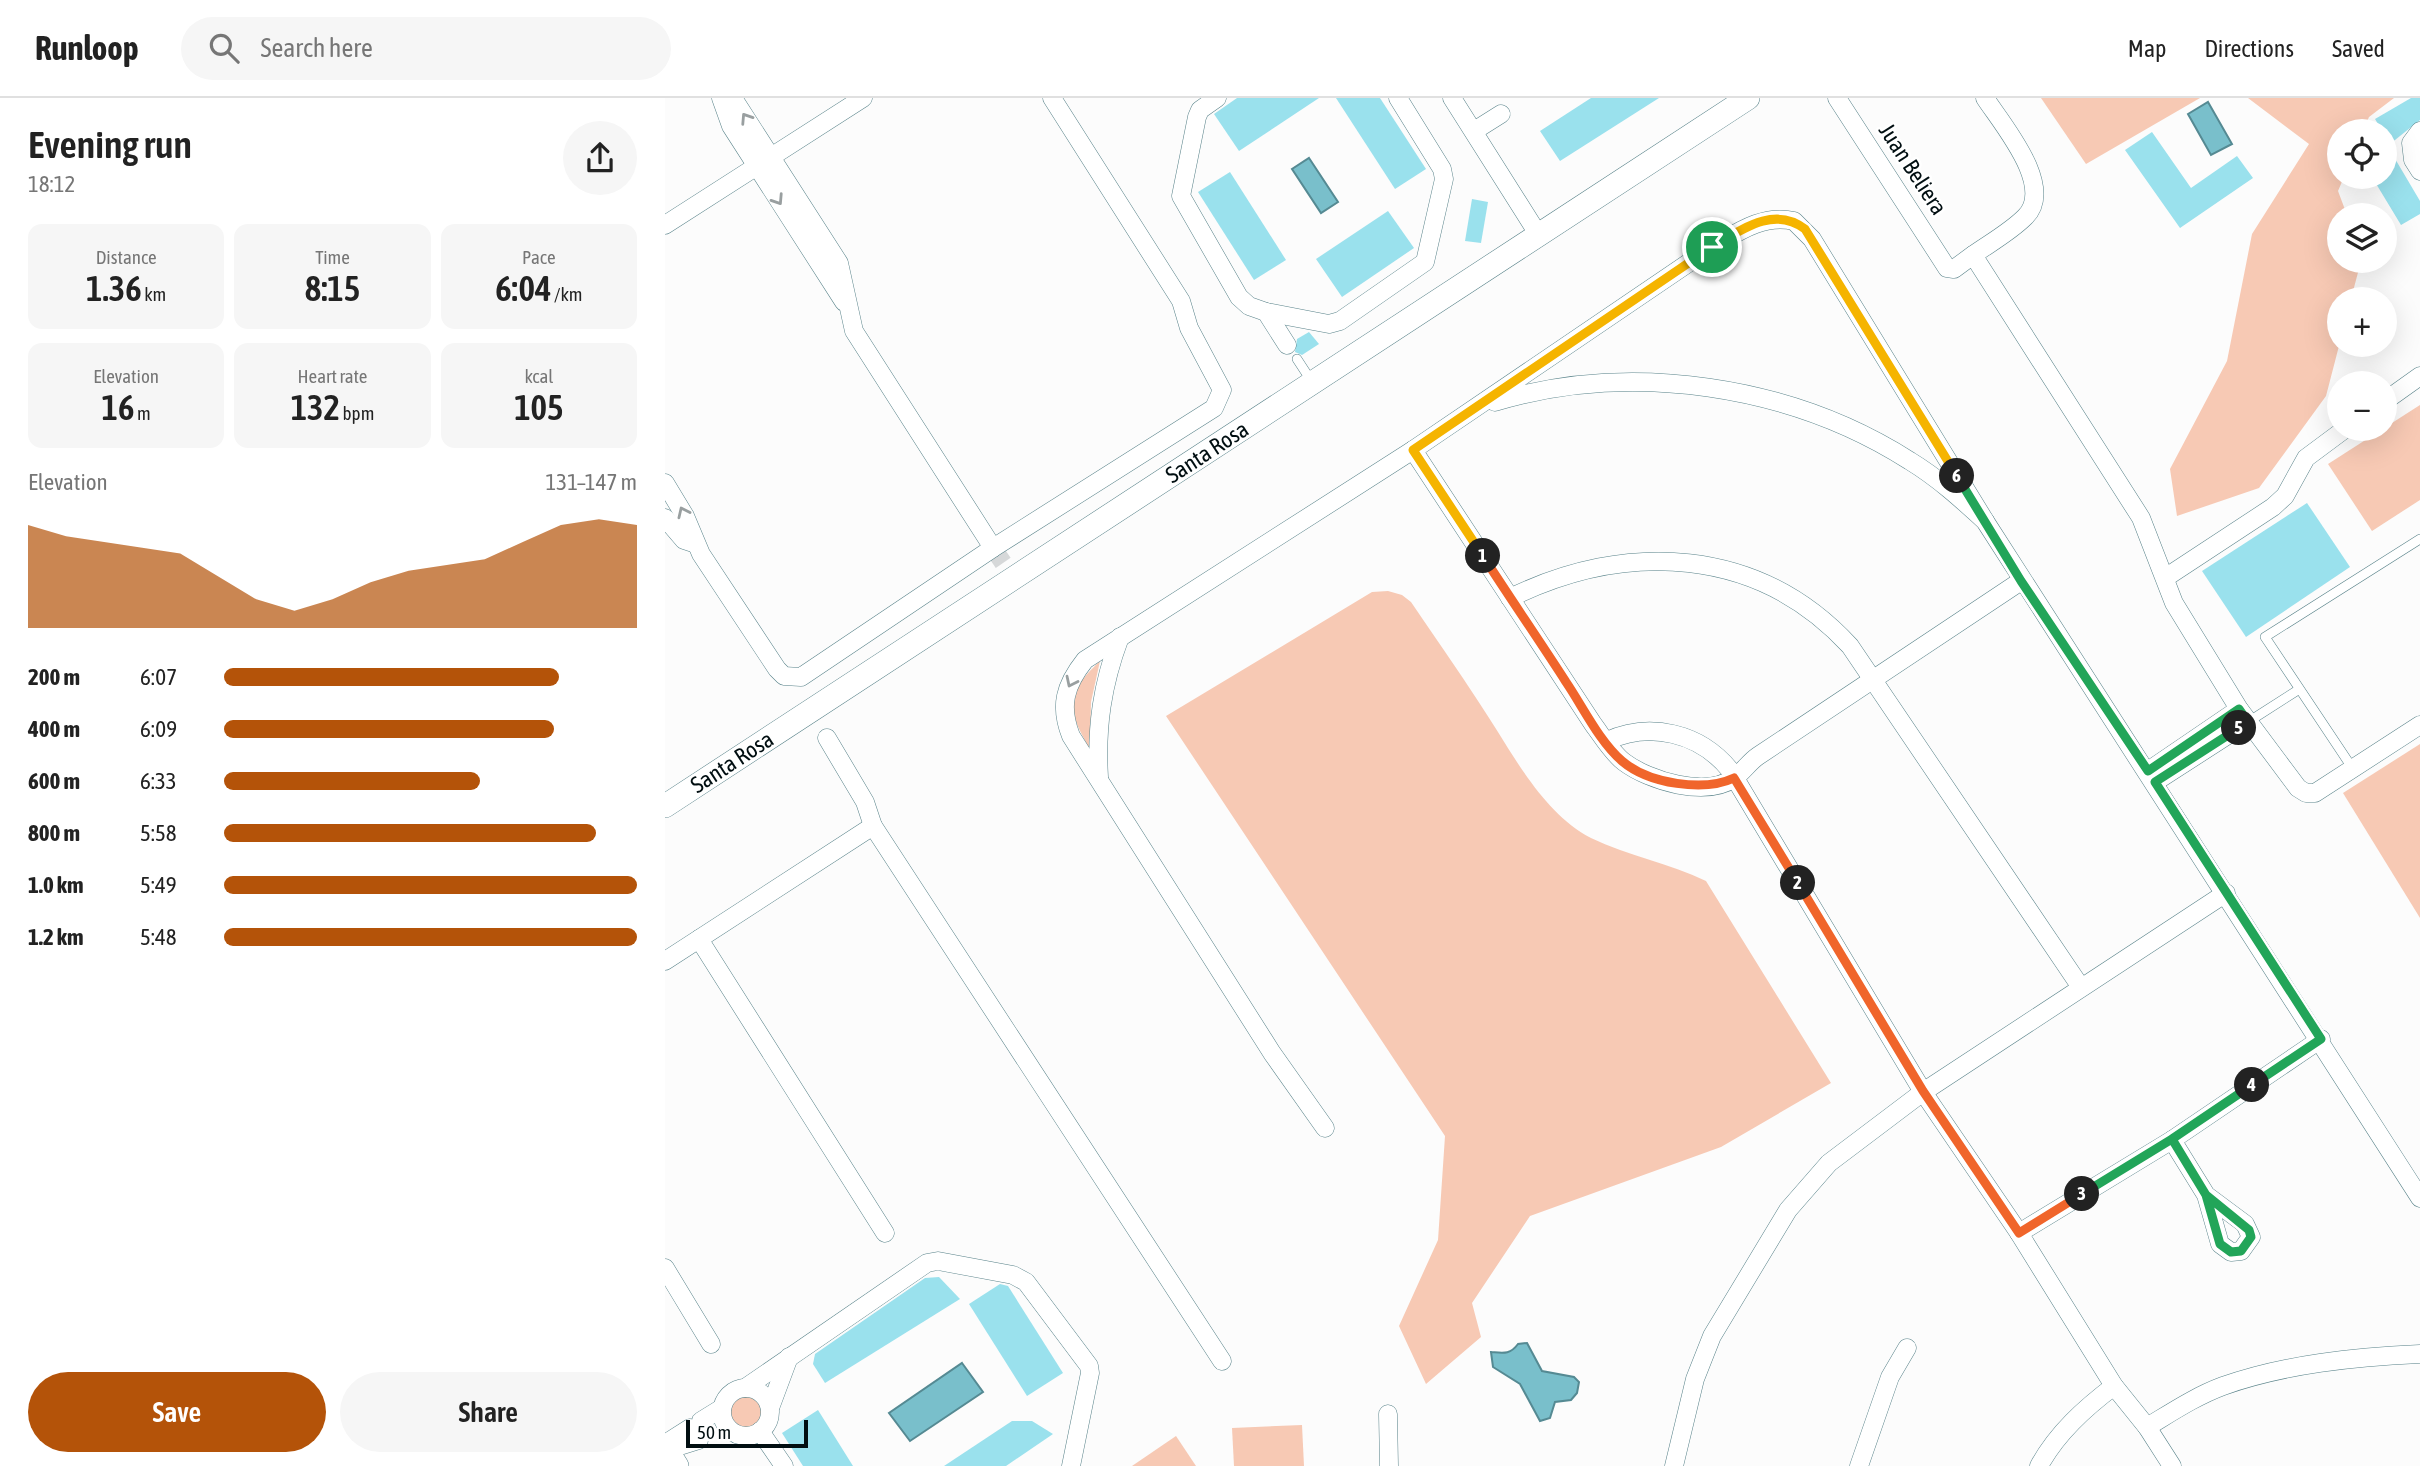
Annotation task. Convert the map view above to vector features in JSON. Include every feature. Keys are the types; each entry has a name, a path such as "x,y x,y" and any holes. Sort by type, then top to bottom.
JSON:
{"street":[{"path":"721,98 731,127 764,161"},
{"path":"733,98 764,161 846,305 854,331 993,548"},
{"path":"665,225 863,98"},
{"path":"665,483 685,516 696,544 777,669 784,676 801,677 993,548 1214,408 1222,390 1189,328 1181,301 1052,98"},
{"path":"1217,98 1200,110 1197,117 1181,196 1239,297 1249,306 1266,312 1329,324 1340,321 1425,262 1444,178 1442,169 1398,98"},
{"path":"1452,98 1538,234"},
{"name":"Santa Rosa","path":"665,806 1010,575 1313,383 1748,98"},
{"name":"Juan Beliera","path":"1837,98 1947,268 1954,268 1973,255"},
{"path":"1985,98 2031,169 2034,193 2027,216 1973,255 2141,518 2174,603 2243,715 2298,788 2306,793 2315,793 2420,726"},
{"path":"1473,131 1501,114"},
{"path":"2420,131 2411,143 2413,160 2420,171"},
{"path":"1325,1128 1265,1041 1071,736 1063,714 1064,696 1071,677 1085,660 1413,450 1712,247 1746,227 1769,219 1794,220 1812,239 2021,581 2321,1039 2420,1198"},
{"path":"1266,312 1292,352"},
{"path":"2397,392 2420,376"},
{"path":"1478,407 1547,389 1608,383 1695,386 1747,396 1841,424 1881,443 1952,491 1985,521"},
{"path":"2165,578 2273,507 2285,496 2307,458 2329,441"},
{"path":"1413,450 1622,761 1663,779 1703,786 1720,785 1734,778 1750,761 2021,581"},
{"path":"665,518 684,540 696,544"},
{"path":"1510,597 1545,580 1584,568 1667,559 1703,564 1745,577 1801,603 1831,625 1873,678 2080,986"},
{"path":"1099,781 1098,719 1107,673 1120,637"},
{"path":"2151,777 2243,715"},
{"path":"1607,741 1627,732 1642,730 1670,733 1695,741 1720,758 1923,1091 2019,1233 2114,1386 2147,1427 2172,1466"},
{"path":"827,738 865,802 873,826 1222,1361"},
{"path":"665,961 873,826"},
{"path":"1674,1466 1683,1421 1705,1351 1740,1286 1788,1210 1829,1163 1923,1091 2226,893"},
{"path":"699,939 885,1233"},
{"path":"2019,1233 2172,1139 2321,1039"},
{"path":"2172,1139 2206,1195"},
{"path":"668,1451 708,1426 730,1394 745,1388 927,1263 938,1261 1020,1277 1089,1366 1090,1373 1071,1466"},
{"path":"665,1268 711,1344"},
{"path":"1859,1466 1891,1377 1907,1348"},
{"path":"2147,1427 2195,1398 2256,1377 2325,1363 2420,1354"},
{"path":"708,1426 737,1434 753,1435 760,1431 767,1423 789,1357"},
{"path":"2039,1466 2055,1441 2091,1403 2114,1386"},
{"path":"745,1388 764,1396 770,1408"},
{"path":"1388,1414 1389,1466"},
{"path":"760,1431 783,1466"}],"lane":[{"path":"1292,352 1313,383"},
{"path":"2353,768 2298,690 2265,636 2420,539"},
{"path":"2243,715 2298,690"}],"shaded area":[{"path":"2041,98 2200,98 2086,164"},
{"path":"2248,98 2394,98 2368,119 2327,119 2327,189 2339,189 2342,203 2327,203 2327,273 2358,273 2354,287 2327,287 2327,357 2336,357 2332,371 2327,371 2326,396 2259,488 2177,516 2170,469 2227,361 2252,234 2309,144"},
{"path":"2420,405 2420,500 2372,531 2328,464 2364,441 2397,441 2397,420"},
{"path":"1388,591 1402,595 1411,602 1528,778 1556,812 1591,838 1706,881 1831,1083 1721,1147 1530,1216 1472,1303 1481,1337 1426,1384 1399,1326 1438,1240 1445,1136 1166,716 1372,592"},
{"path":"1100,661 1091,702 1090,749 1076,722 1073,702 1080,683"},
{"path":"2420,744 2420,918 2343,793"},
{"path":"747,1395 759,1400 764,1412 759,1424 747,1429 735,1424 730,1412 735,1400"},
{"path":"1302,1425 1304,1466 1234,1466 1232,1428"},
{"path":"1176,1436 1196,1466 1132,1466"}],"water":[{"path":"2208,102 2232,144 2211,155 2188,114"},
{"path":"1309,158 1338,202 1321,213 1292,169"},
{"path":"1527,1343 1542,1371 1574,1377 1579,1382 1577,1393 1571,1400 1555,1402 1550,1418 1540,1421 1520,1384 1493,1367 1491,1352 1506,1352 1518,1344"},
{"path":"962,1363 983,1392 910,1441 889,1413"}],"building":[{"path":"1237,98 1319,98 1239,151 1214,114"},
{"path":"1336,98 1380,98 1426,169 1395,189"},
{"path":"1591,98 1659,98 1560,161 1540,131"},
{"path":"2411,98 2420,98 2420,120 2397,138 2397,119 2375,119"},
{"path":"2152,132 2191,188 2237,156 2253,178 2180,228 2125,150"},
{"path":"2397,162 2420,201 2420,214 2401,225 2397,218 2397,203 2388,203 2379,189 2397,189"},
{"path":"1230,172 1286,260 1254,280 1198,192"},
{"path":"1472,199 1488,202 1481,243 1465,241"},
{"path":"1388,211 1414,248 1342,297 1316,259"},
{"path":"1309,332 1319,344 1302,355 1295,352 1297,339"},
{"path":"2307,503 2350,567 2246,637 2202,571"},
{"path":"939,1277 960,1299 825,1383 813,1364 815,1354 925,1278"},
{"path":"1000,1284 1008,1286 1063,1373 1027,1396 969,1304"},
{"path":"818,1410 853,1466 803,1466 782,1433"},
{"path":"1012,1421 1032,1421 1053,1434 1006,1466 944,1466"}],"tunnel":[{"path":"993,548 1004,564"}],"route":[{"path":"1712,247 1413,450 1593,723 1622,761 1642,772 1685,785 1720,785 1734,778 1923,1091 2019,1233 2172,1139 2206,1195 2220,1244 2231,1252 2241,1251 2251,1237 2249,1230 2245,1224 2206,1195 2172,1139 2321,1039 2155,782 2248,722 2239,709 2148,771 2021,581 1805,229 1794,220 1769,219 1746,227 1712,247"}]}
